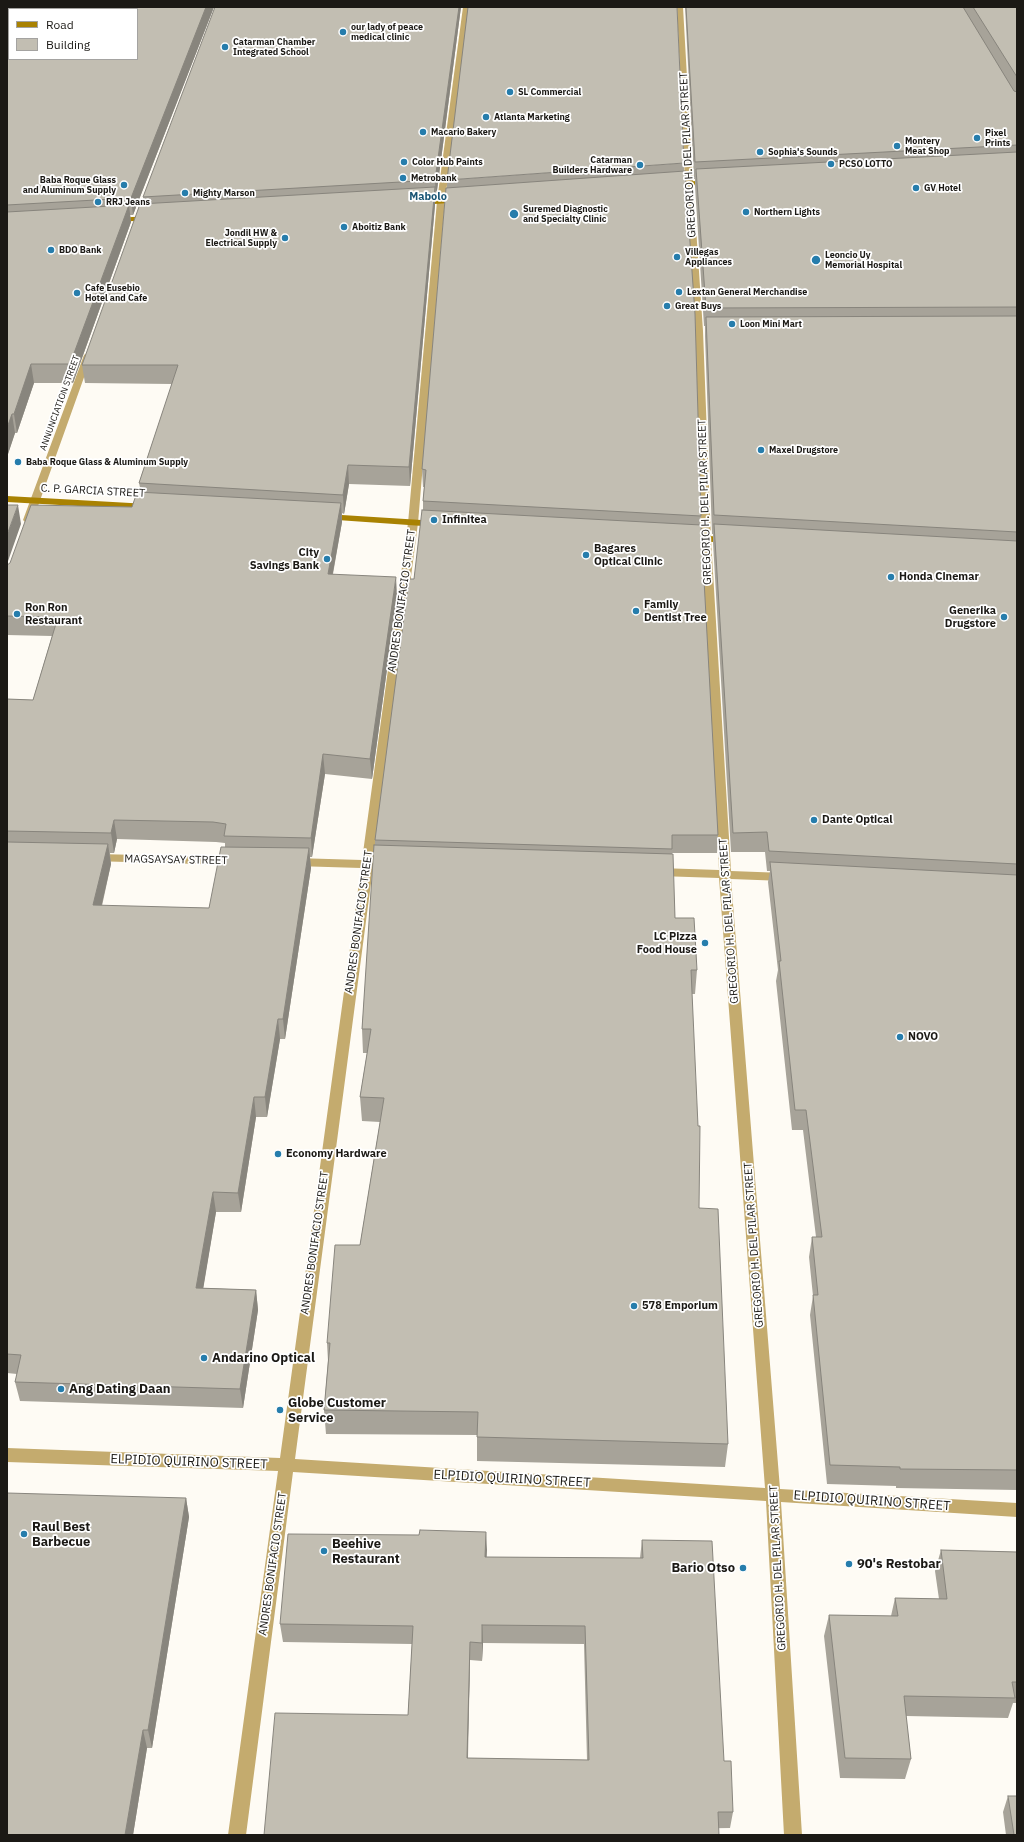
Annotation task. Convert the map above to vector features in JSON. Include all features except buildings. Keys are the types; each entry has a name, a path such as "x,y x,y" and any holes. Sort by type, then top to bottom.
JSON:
{"main road":[{"path":"657,186 720,182"},
{"path":"410,203 473,199"},
{"path":"107,220 161,217"},
{"name":"C. P. GARCIA STREET","path":"7,499 161,508"},
{"path":"319,517 445,524"},
{"path":"674,537 738,541"}],"street":[{"name":"ANDRES BONIFACIO STREET","path":"237,1835 366,864 413,523 441,201 466,7"},
{"name":"GREGORIO H. DEL PILAR STREET","path":"680,7 688,183 703,331 706,539 725,874 773,1495 793,1835"},
{"name":"ANNUNCIATION STREET","path":"25,530 92,344"},
{"name":"MAGSAYSAY STREET","path":"87,858 246,861"},
{"path":"286,862 382,864"},
{"path":"645,872 796,878"},
{"name":"ELPIDIO QUIRINO STREET","path":"7,1455 286,1465 1017,1510"}],"place":[{"name":"our lady of peace medical clinic","path":"343,32"},
{"name":"Catarman Chamber Integrated School","path":"225,47"},
{"name":"SL Commercial","path":"510,92"},
{"name":"Atlanta Marketing","path":"486,117"},
{"name":"Macario Bakery","path":"423,132"},
{"name":"Pixel Prints","path":"977,138"},
{"name":"Montery Meat Shop","path":"897,146"},
{"name":"Sophia's Sounds","path":"760,152"},
{"name":"Color Hub Paints","path":"404,162"},
{"name":"PCSO LOTTO","path":"831,164"},
{"name":"Catarman Builders Hardware","path":"640,165"},
{"name":"Metrobank","path":"403,178"},
{"name":"Baba Roque Glass and Aluminum Supply","path":"124,185"},
{"name":"GV Hotel","path":"916,188"},
{"name":"Mighty Marson","path":"185,193"},
{"name":"RRJ Jeans","path":"98,202"},
{"name":"Northern Lights","path":"746,212"},
{"name":"Suremed Diagnostic and Specialty Clinic","path":"514,214"},
{"name":"Aboitiz Bank","path":"344,227"},
{"name":"Jondil HW & Electrical Supply","path":"285,238"},
{"name":"BDO Bank","path":"51,250"},
{"name":"Villegas Appliances","path":"677,257"},
{"name":"Leoncio Uy Memorial Hospital","path":"816,260"},
{"name":"Lextan General Merchandise","path":"679,292"},
{"name":"Cafe Eusebio Hotel and Cafe","path":"77,293"},
{"name":"Great Buys","path":"667,306"},
{"name":"Loon Mini Mart","path":"732,324"},
{"name":"Maxel Drugstore","path":"761,450"},
{"name":"Baba Roque Glass & Aluminum Supply","path":"18,462"},
{"name":"Infinitea","path":"434,520"},
{"name":"Bagares Optical Clinic","path":"586,555"},
{"name":"City Savings Bank","path":"327,559"},
{"name":"Honda Cinemar","path":"891,577"},
{"name":"Family Dentist Tree","path":"636,611"},
{"name":"Ron Ron Restaurant","path":"17,614"},
{"name":"Generika Drugstore","path":"1004,617"},
{"name":"Dante Optical","path":"814,820"},
{"name":"LC Pizza Food House","path":"705,943"},
{"name":"NOVO","path":"900,1037"},
{"name":"Economy Hardware","path":"278,1154"},
{"name":"578 Emporium","path":"634,1306"},
{"name":"Andarino Optical","path":"204,1358"},
{"name":"Ang Dating Daan","path":"61,1389"},
{"name":"Globe Customer Service","path":"280,1410"},
{"name":"Raul Best Barbecue","path":"24,1534"},
{"name":"Beehive Restaurant","path":"324,1551"},
{"name":"90's Restobar","path":"849,1564"},
{"name":"Bario Otso","path":"743,1568"}],"district":[{"name":"Mabolo","path":"428,197"}]}
